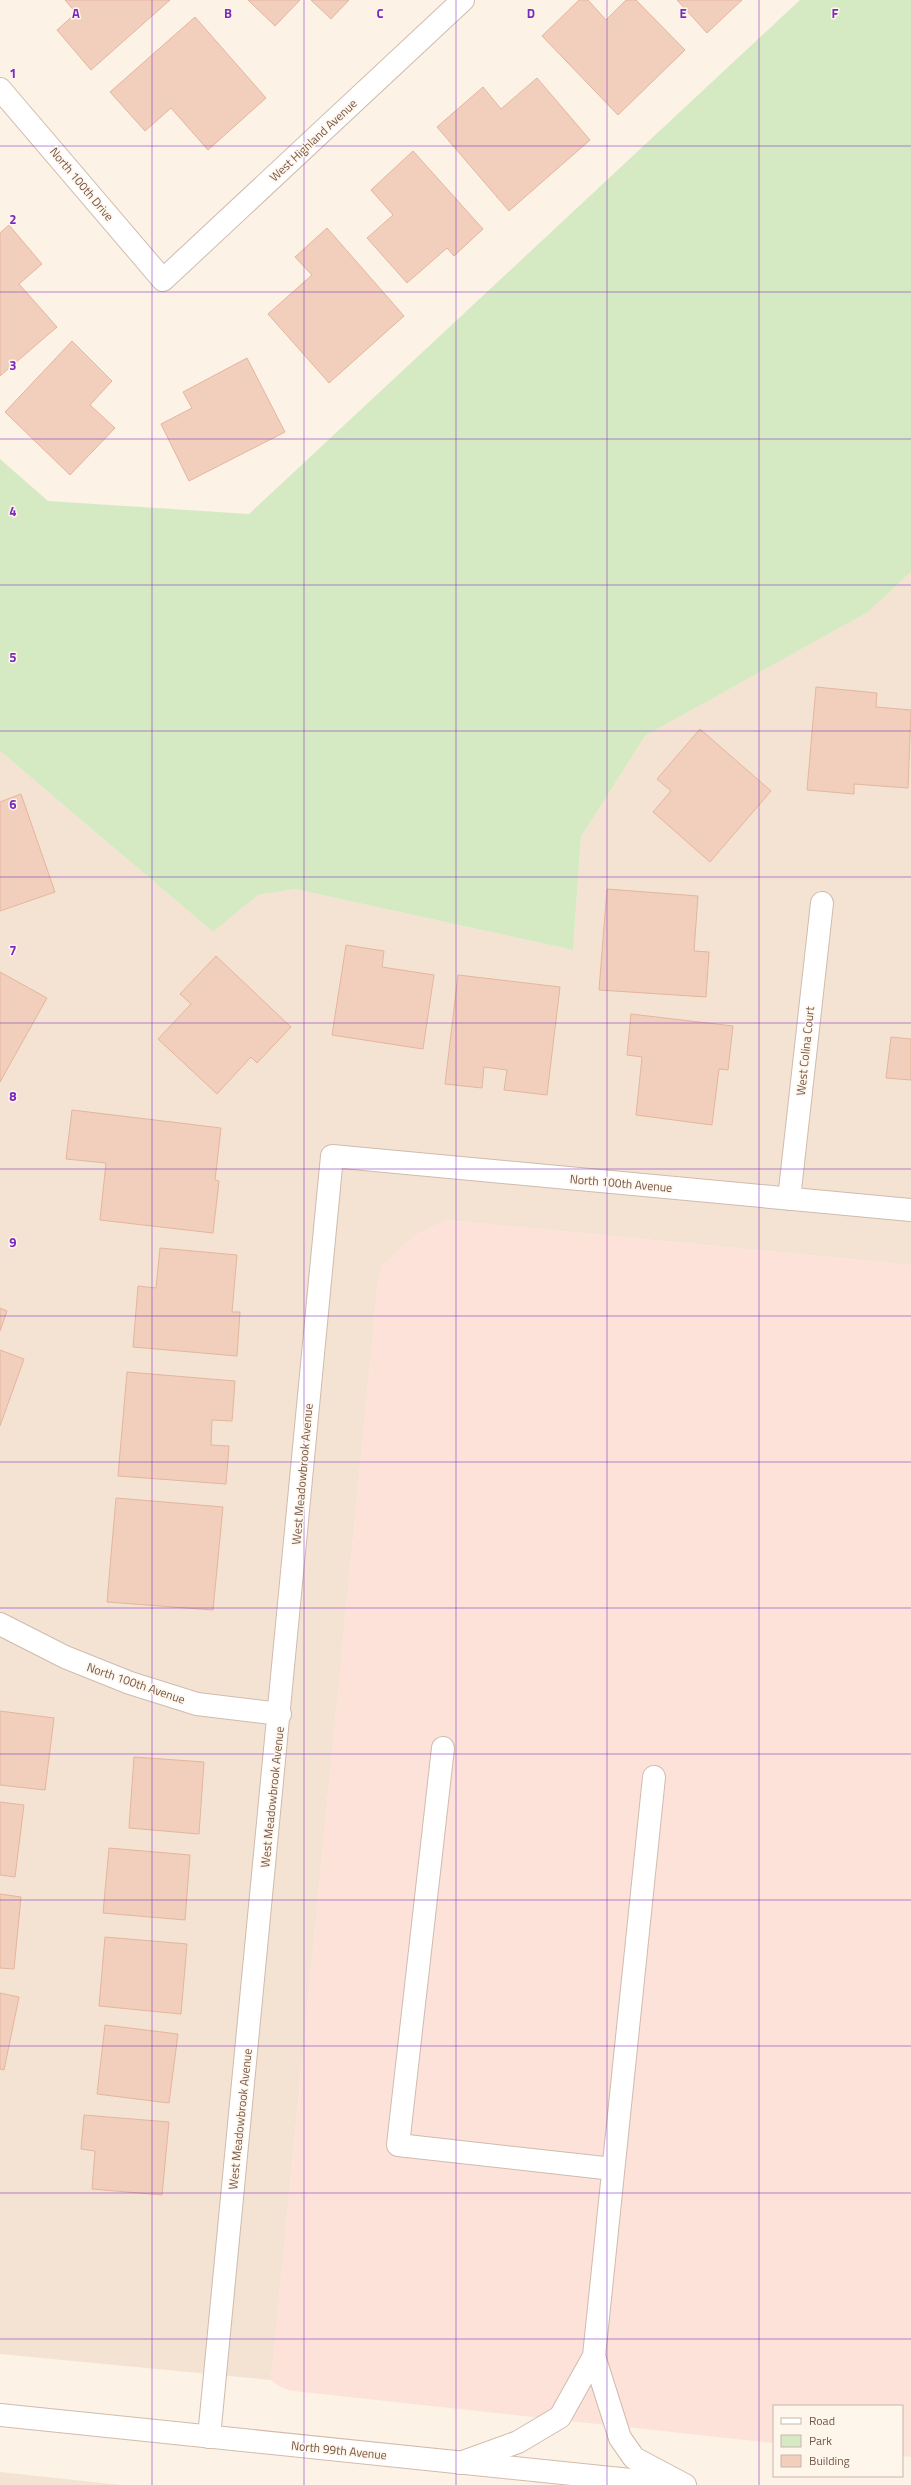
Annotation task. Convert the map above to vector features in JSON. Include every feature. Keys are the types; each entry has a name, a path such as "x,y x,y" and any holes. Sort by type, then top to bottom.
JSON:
{"street":[{"name":"West Highland Avenue","path":"163,280 463,0"},
{"name":"North 100th Drive","path":"0,89 163,280"},
{"name":"West Colina Court","path":"789,1199 822,903"},
{"name":"North 100th Avenue","path":"332,1156 911,1210"},
{"name":"West Meadowbrook Avenue","path":"209,2437 280,1714 332,1156"},
{"name":"North 100th Avenue","path":"0,1624 65,1657 130,1683 197,1704 280,1714"},
{"path":"444,1748 398,2145 613,2169"},
{"path":"460,2462 518,2442 560,2417 594,2356 654,1777"},
{"path":"594,2356 620,2438 634,2458 685,2485"},
{"name":"North 99th Avenue","path":"0,2415 679,2485"}],"shaded area":[{"path":"911,572 911,1265 446,1220 378,1281 271,2380 0,2354 0,751 213,932 258,895 295,889 573,950 581,837 645,736 868,612"},
{"path":"446,1220 911,1265 911,2457 903,2456 903,2405 773,2405 773,2443 294,2391 282,2388 271,2380 378,1281 382,1265 414,1235"},
{"path":"0,2472 121,2485 0,2485"}],"green space":[{"path":"800,0 911,0 911,572 868,612 645,736 581,837 573,950 295,889 258,895 213,932 0,751 0,459 48,501 249,514"}],"building":[{"path":"65,0 170,0 91,70 57,30 76,13"},
{"path":"248,0 300,0 275,26"},
{"path":"311,0 349,0 331,19"},
{"path":"579,0 588,0 606,20 626,0 636,0 685,50 618,115 542,36"},
{"path":"677,0 742,0 707,33"},
{"path":"195,17 266,98 208,150 171,108 145,131 110,92"},
{"path":"537,78 590,140 509,211 437,127 483,87 501,109"},
{"path":"413,151 483,229 454,256 447,248 407,283 367,238 393,215 371,190"},
{"path":"9,225 42,264 19,284 57,327 0,376 0,233"},
{"path":"327,228 404,316 329,383 268,314 312,275 295,257"},
{"path":"72,341 112,381 90,405 115,428 70,475 5,412"},
{"path":"247,358 285,432 189,481 161,424 192,408 183,392"},
{"path":"816,687 877,693 876,707 911,710 908,788 854,784 854,794 807,790"},
{"path":"700,729 771,791 710,862 653,812 671,791 657,779"},
{"path":"21,794 55,892 0,911 0,802"},
{"path":"607,889 698,896 694,951 709,952 706,997 599,990"},
{"path":"346,945 384,951 382,967 434,975 423,1049 332,1035"},
{"path":"216,956 291,1027 257,1063 251,1057 217,1094 158,1039 191,1004 180,994"},
{"path":"0,972 47,998 0,1082"},
{"path":"458,975 560,987 547,1095 504,1090 507,1070 484,1067 482,1088 445,1084"},
{"path":"631,1014 733,1026 728,1070 719,1069 712,1125 636,1115 642,1057 627,1055"},
{"path":"891,1037 911,1039 911,1080 886,1078"},
{"path":"72,1110 221,1128 215,1180 219,1181 213,1233 100,1220 106,1163 66,1159"},
{"path":"160,1248 237,1255 232,1312 240,1312 237,1356 133,1347 138,1286 156,1288"},
{"path":"0,1308 7,1311 0,1331"},
{"path":"0,1350 24,1359 0,1426"},
{"path":"127,1372 235,1381 232,1421 212,1420 211,1445 229,1446 226,1484 118,1476"},
{"path":"116,1498 223,1507 213,1610 107,1602"},
{"path":"0,1711 54,1718 45,1790 0,1785"},
{"path":"134,1757 204,1762 199,1834 129,1828"},
{"path":"0,1802 24,1805 15,1877 0,1875"},
{"path":"109,1848 190,1855 185,1920 103,1913"},
{"path":"0,1894 21,1897 14,1969 0,1968"},
{"path":"105,1937 187,1944 181,2014 99,2006"},
{"path":"0,1993 19,1997 4,2070 0,2069"},
{"path":"105,2025 178,2034 169,2103 97,2094"},
{"path":"84,2115 169,2122 162,2195 92,2189 95,2151 81,2149"}]}
